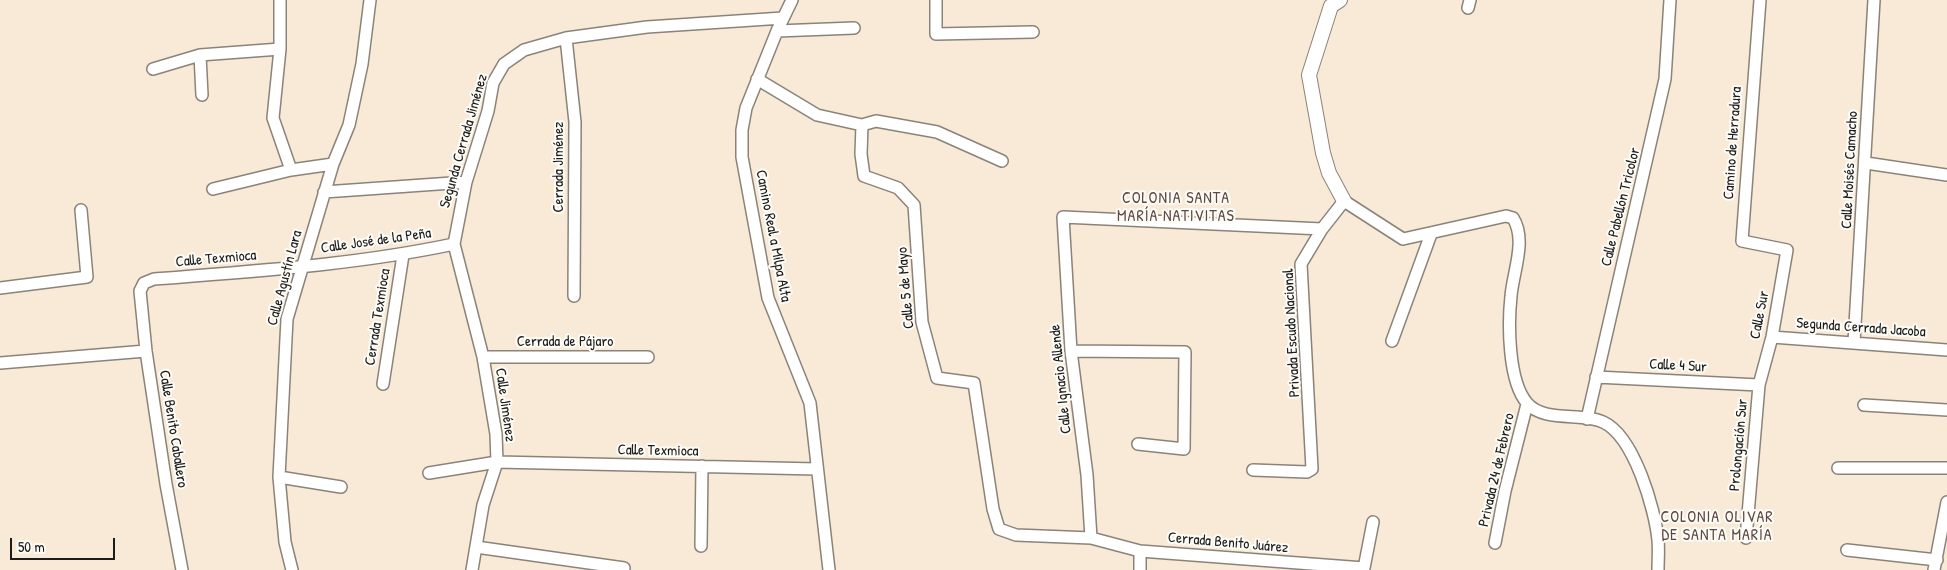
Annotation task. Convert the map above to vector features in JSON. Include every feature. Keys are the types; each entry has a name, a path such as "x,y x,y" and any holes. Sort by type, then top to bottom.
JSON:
{"street":[{"path":"280,0 280,49 274,118 291,170"},
{"name":"Calle Agustín Lara","path":"292,570 285,542 279,477 287,319 324,192 351,116 362,64 370,0"},
{"name":"Camino Real a Milpa Alta","path":"792,0 777,31 746,108 742,130 742,157 768,298 810,403 829,570"},
{"path":"936,0 936,34 1032,32"},
{"name":"Calle Pabellón Tricolor","path":"1587,419 1665,79 1670,0"},
{"name":"Camino de Herradura","path":"1760,0 1742,241 1787,250"},
{"name":"Calle Moisés Camacho","path":"1854,342 1866,163 1874,0"},
{"path":"1333,2 1309,75 1323,153 1329,172 1344,201 1403,239 1506,216 1513,218 1519,233 1511,296 1511,358 1527,404 1546,414 1604,422 1618,434 1630,451 1642,479 1658,540 1658,570"},
{"name":"Segunda Cerrada Jiménez","path":"454,244 466,182 488,110 493,83 504,64 524,50 566,38 647,27 783,18"},
{"path":"777,31 854,28"},
{"name":"Cerrada Jiménez","path":"566,38 574,122 574,296"},
{"path":"153,69 200,55 280,49"},
{"path":"200,55 202,95"},
{"path":"757,79 817,116 862,126 876,121 937,132 1002,161"},
{"name":"Calle 5 de Mayo","path":"862,126 861,154 864,176 898,188 914,205 922,322 936,378 974,383 992,509 999,529 1016,535 1091,538"},
{"path":"1866,163 1947,175"},
{"path":"213,189 291,170 333,164"},
{"path":"324,192 466,182"},
{"name":"Privada Escudo Nacional","path":"1253,470 1307,472 1312,469 1301,264 1322,229 1344,201"},
{"path":"0,288 87,277 81,210"},
{"name":"Calle Ignacio Allende","path":"1091,538 1087,475 1071,351 1063,217 1322,229"},
{"path":"1392,341 1431,234"},
{"name":"Calle José de la Peña","path":"301,267 403,255 454,244"},
{"name":"Calle Jiménez","path":"454,244 483,357 496,434 497,462 483,505 472,570"},
{"name":"Calle Sur","path":"1759,385 1772,337 1787,250"},
{"name":"Cerrada Texmioca","path":"383,384 403,255"},
{"name":"Calle Texmioca","path":"140,291 144,283 154,279 301,267"},
{"name":"Calle Benito Caballero","path":"140,291 146,351 182,570"},
{"name":"Segunda Cerrada Jacoba","path":"1772,337 1947,350"},
{"path":"0,363 146,351"},
{"path":"1071,351 1185,352 1184,449 1138,444"},
{"name":"Cerrada de Pájaro","path":"483,357 648,357"},
{"name":"Calle 4 Sur","path":"1596,377 1759,385"},
{"name":"Prolongación Sur","path":"1746,538 1759,385"},
{"name":"Privada 24 de Febrero","path":"1495,543 1505,491 1527,404"},
{"path":"1864,405 1947,410"},
{"name":"Calle Texmioca","path":"429,472 497,462 817,469"},
{"path":"701,546 702,466"},
{"path":"1838,468 1947,468"},
{"path":"279,477 342,488"},
{"path":"1847,550 1935,565 1947,502"},
{"name":"Cerrada Benito Juárez","path":"1091,538 1140,551 1364,568 1373,522"},
{"path":"476,547 624,568"},
{"path":"1140,551 1140,570"}],"district":[{"name":"COLONIA SANTA MARÍA NATIVITAS","path":"1176,208"},
{"name":"COLONIA OLIVAR DE SANTA MARÍA","path":"1717,527"}]}
